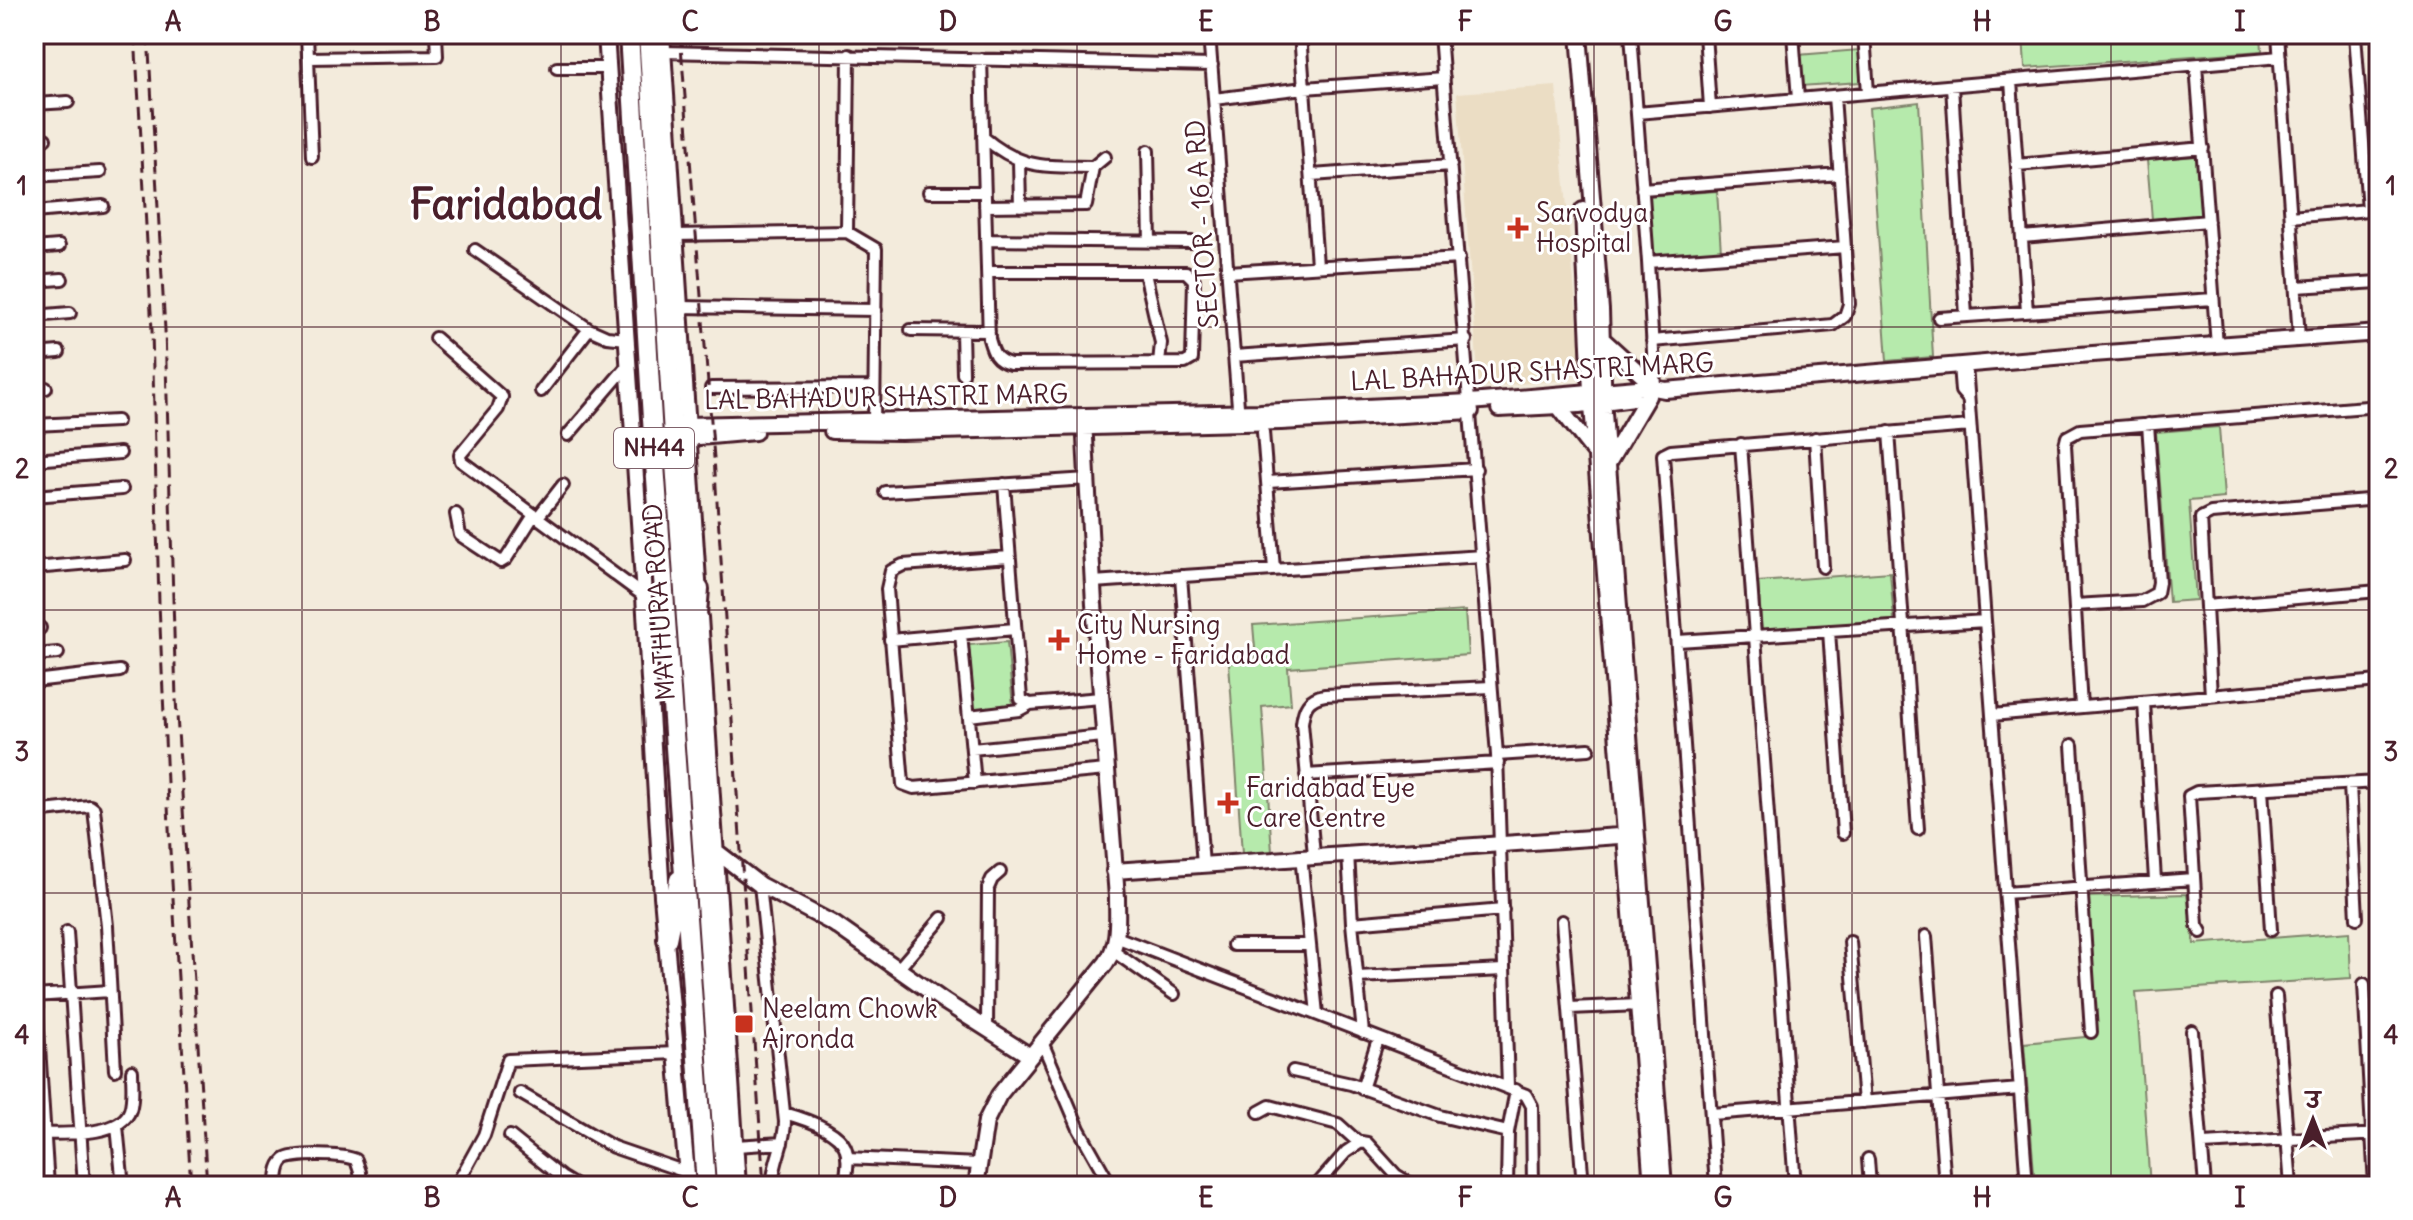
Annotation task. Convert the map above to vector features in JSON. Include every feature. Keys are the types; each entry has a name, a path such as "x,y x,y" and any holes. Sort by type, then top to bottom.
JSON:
{"highway":[{"name":"MATHURA ROAD","path":"629,34 654,451 706,1186"},
{"name":"MATHURA ROAD","path":"648,34 722,1119"},
{"path":"691,685 699,589"},
{"path":"667,939 683,862"},
{"path":"722,1119 737,1186"},
{"name":"NH44","path":"722,1119 726,1186"}],"street":[{"path":"307,34 312,157"},
{"path":"309,58 437,56 436,34"},
{"path":"520,1093 613,1147 687,1179 662,896 606,34"},
{"path":"662,34 737,1186"},
{"name":"SECTOR - 16 A RD","path":"1209,34 1239,417"},
{"path":"1300,34 1317,265"},
{"path":"1440,34 1498,759 1504,970 1512,1089 1507,1186"},
{"path":"1570,34 1632,835 1664,1186"},
{"path":"1579,34 1601,338 1598,396"},
{"path":"1603,460 1656,392 1631,34"},
{"path":"1705,34 1710,107"},
{"path":"1793,34 1798,99"},
{"path":"1864,34 1868,93"},
{"path":"2278,34 2299,338"},
{"path":"2291,217 2373,209 2355,34"},
{"path":"663,52 1212,65"},
{"path":"847,232 849,55"},
{"path":"1637,113 2280,57"},
{"path":"981,59 984,192 989,331 994,356 998,361 1010,364 1185,363 1192,359 1194,280 1186,272 987,272"},
{"path":"2196,65 2217,346"},
{"path":"557,68 608,68"},
{"path":"1214,99 1304,88 1444,78"},
{"path":"2011,81 2027,312"},
{"path":"1952,86 1966,316"},
{"path":"1652,341 1833,325 1845,316 1849,304 1834,96"},
{"path":"34,104 68,102"},
{"path":"983,137 1019,161 1035,166 1093,167"},
{"path":"2017,165 2203,148"},
{"path":"1148,151 1150,242"},
{"path":"985,206 1086,205 1093,167 1105,157"},
{"path":"1019,161 1020,206"},
{"path":"1312,175 1451,165"},
{"path":"34,176 100,172"},
{"path":"1642,189 1840,174"},
{"path":"929,192 984,192"},
{"path":"34,212 103,206"},
{"path":"2022,237 2208,221"},
{"path":"675,235 847,232 876,249 874,426"},
{"path":"986,240 1192,242"},
{"path":"34,248 59,246"},
{"path":"1648,262 1845,247"},
{"path":"475,250 589,329 607,337 627,339"},
{"path":"1228,272 1459,258"},
{"path":"1145,273 1161,343 1159,363"},
{"path":"34,281 62,279"},
{"path":"2296,287 2379,282"},
{"path":"1939,318 2213,299"},
{"path":"679,307 876,310"},
{"path":"34,316 70,313"},
{"path":"541,391 589,329"},
{"path":"911,330 989,331"},
{"path":"962,331 963,374"},
{"name":"LAL BAHADUR SHASTRI MARG","path":"688,432 1239,417 1471,406 2379,333"},
{"path":"435,338 502,397 498,409 460,455 461,461 644,596"},
{"path":"1601,338 1656,392"},
{"path":"1234,356 1466,340"},
{"path":"34,354 59,352"},
{"path":"568,435 628,365"},
{"path":"1962,365 1961,391 1968,399 2027,1186"},
{"path":"711,388 874,387"},
{"path":"34,389 46,388"},
{"path":"1471,406 1558,406 1598,396"},
{"path":"1558,406 1603,460"},
{"path":"2081,707 2065,445 2067,437 2080,430 2379,406"},
{"path":"34,425 117,421"},
{"path":"976,1186 986,1121 999,1095 1115,944 1114,871 1084,422"},
{"path":"2075,605 2142,601 2157,593 2159,582 2148,424"},
{"path":"1716,1186 1663,455 1671,451 1741,444 1970,426"},
{"path":"1263,432 1274,569"},
{"path":"1889,432 1918,829"},
{"path":"1815,438 1823,567"},
{"path":"1741,444 1795,1186"},
{"path":"34,460 120,453"},
{"path":"1268,482 1476,469"},
{"path":"885,492 1088,479"},
{"path":"1004,484 1019,696 1030,704 1101,698"},
{"path":"456,514 460,535 501,562 563,485"},
{"path":"34,496 122,489"},
{"path":"2211,696 2200,524 2206,514 2379,499"},
{"path":"1093,582 1482,556"},
{"path":"1009,557 895,567 887,578 903,784 914,788 1106,770"},
{"path":"34,568 125,560"},
{"path":"1181,576 1203,865"},
{"path":"2206,606 2379,591"},
{"path":"1678,641 1985,621"},
{"path":"890,640 1015,629"},
{"path":"1829,631 1843,833"},
{"path":"961,634 975,783"},
{"path":"34,655 58,653"},
{"path":"34,681 120,671"},
{"path":"1992,715 2379,681"},
{"path":"1317,1014 1310,945 1303,711 1315,697 1491,687"},
{"path":"2144,702 2155,880"},
{"path":"969,716 1019,710 1030,704"},
{"path":"972,749 1103,736"},
{"path":"2072,745 2091,1032"},
{"path":"1306,775 1589,749"},
{"path":"2201,932 2197,925 2189,796 2197,792 2379,782"},
{"path":"2350,785 2357,918"},
{"path":"2262,789 2271,930"},
{"path":"34,812 90,806 94,809 107,926 115,1070"},
{"path":"1114,871 1632,835"},
{"path":"717,852 760,885 834,924 1030,1056"},
{"path":"1348,853 1363,1033"},
{"path":"987,1029 988,888 1000,872"},
{"path":"2005,893 2193,879"},
{"path":"760,885 785,1134 775,1160 773,1180"},
{"path":"1638,907 1639,1005 1652,1186"},
{"path":"1352,923 1503,910"},
{"path":"899,968 942,918"},
{"path":"1562,921 1583,1186"},
{"path":"67,932 84,1186"},
{"path":"1926,936 1945,1186"},
{"path":"1850,942 1864,1102"},
{"path":"1115,944 1174,994"},
{"path":"1115,944 1317,1014 1526,1095 1532,1106 1533,1186"},
{"path":"1233,945 1310,945"},
{"path":"34,969 39,1134 48,1186"},
{"path":"1357,977 1504,970"},
{"path":"2364,984 2375,1134 2375,1186"},
{"path":"35,996 110,991"},
{"path":"2276,996 2291,1186"},
{"path":"1570,1008 1639,1005"},
{"path":"2192,1031 2205,1186"},
{"path":"1362,1089 1378,1039"},
{"path":"1042,1042 1067,1105 1111,1186"},
{"path":"456,1186 484,1135 508,1060 676,1053"},
{"path":"39,1134 117,1126 132,1107 132,1071"},
{"path":"1293,1071 1362,1089 1440,1116 1508,1132"},
{"path":"1712,1114 2020,1089"},
{"path":"1259,1112 1270,1106 1338,1124 1358,1142 1367,1143 1396,1175 1414,1186"},
{"path":"784,1113 809,1120 835,1137 845,1148 845,1186"},
{"path":"117,1126 123,1186"},
{"path":"2203,1144 2375,1134"},
{"path":"510,1136 576,1186"},
{"path":"1316,1186 1335,1162 1358,1142"},
{"path":"736,1146 782,1143"},
{"path":"277,1186 279,1167 283,1161 292,1157 338,1155 356,1160 361,1186"},
{"path":"847,1158 978,1164"},
{"path":"1868,1159 1870,1186"}],"shaded area":[{"name":"Sarvodya Hospital","path":"1556,86 1581,362 1569,380 1479,387 1457,93"}],"green space":[{"path":"2023,34 2261,34 2262,51 2025,68"},
{"path":"1859,50 1861,82 1800,86 1798,55"},
{"path":"1919,102 1933,357 1887,361 1869,108"},
{"path":"2197,156 2202,215 2152,219 2147,160"},
{"path":"1717,191 1721,252 1651,256 1647,196"},
{"path":"2219,427 2224,498 2189,501 2196,600 2169,602 2156,432"},
{"path":"1890,572 1894,620 1762,630 1758,582"},
{"path":"1465,611 1468,655 1288,668 1291,704 1262,707 1272,852 1242,854 1229,663 1256,660 1253,625"},
{"path":"1007,642 1013,706 974,709 969,645"},
{"path":"2187,894 2194,944 2349,932 2351,978 2136,992 2150,1186 2035,1186 2024,1043 2095,1036 2088,897"}],"railway":[{"path":"135,34 152,330 159,603 170,850 191,1186"},
{"path":"148,34 165,330 176,699 207,1186"},
{"path":"680,34 714,458 764,1186"}],"place":[{"name":"Sarvodya Hospital","path":"1518,228"},
{"name":"City Nursing Home - Faridabad","path":"1059,640"},
{"name":"Faridabad Eye Care Centre","path":"1228,803"},
{"name":"Neelam Chowk Ajronda","path":"744,1024"}],"district":[{"name":"Faridabad","path":"506,204"}]}
